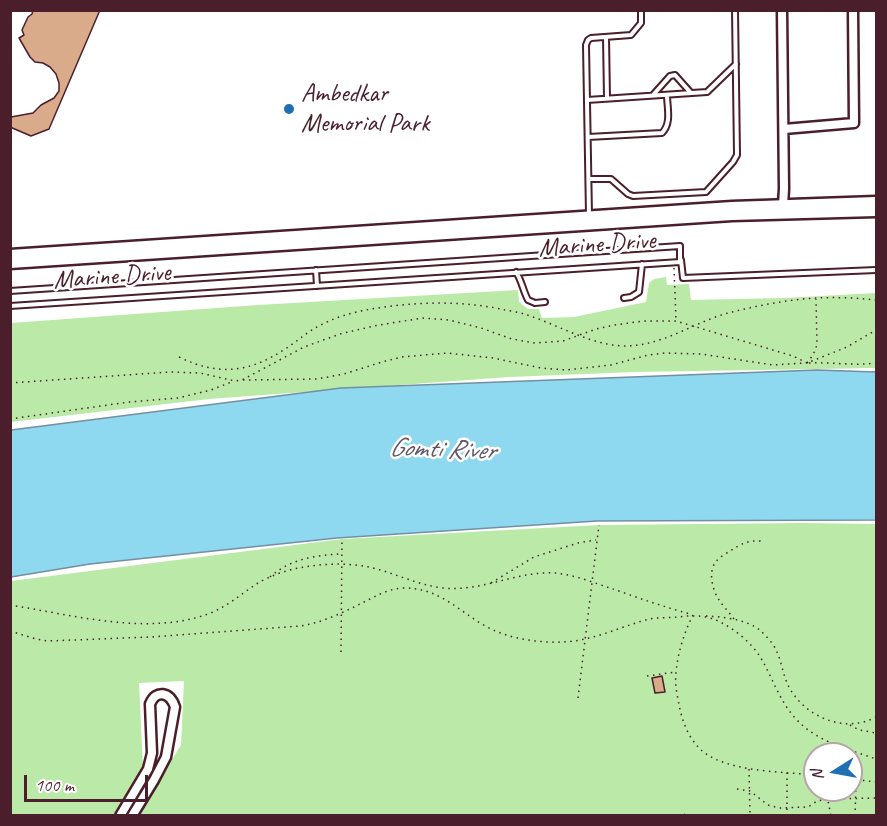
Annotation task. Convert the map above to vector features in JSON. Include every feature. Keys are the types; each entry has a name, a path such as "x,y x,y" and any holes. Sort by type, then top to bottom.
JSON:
{"street":[{"path":"782,10 783,205"},
{"path":"783,129 854,123 853,10"},
{"name":"Marine Drive","path":"10,255 732,207 876,201"},
{"name":"Marine Drive","path":"10,263 732,215 876,211"},
{"path":"120,816 148,769 152,753 150,704 152,698 165,694 173,701 175,707 165,757 132,816"}],"lane":[{"path":"589,216 586,45 591,38 631,35 641,23 641,10"},
{"path":"589,179 611,179 633,196 706,192 733,162 737,155 735,10"},
{"path":"606,37 607,98"},
{"path":"587,100 707,92 736,64"},
{"path":"652,96 670,76 675,75 692,93"},
{"path":"588,137 662,133 668,123 667,95"},
{"name":"Marine Drive","path":"10,291 680,246 681,253 680,262 10,306"},
{"path":"681,253 683,278 876,270"},
{"path":"624,298 639,292 642,264"},
{"path":"316,270 317,286"},
{"path":"516,272 528,300 535,303 545,302"}],"path":[{"path":"674,262 676,321"},
{"path":"179,357 194,364 209,367 236,369 248,367 273,357 321,324 339,316 363,310 415,303 478,305 508,310 534,317 579,336 605,344 624,346 647,344 669,338 727,314 748,309 816,298 876,300"},
{"path":"807,363 817,345 816,298"},
{"path":"242,380 304,347 340,334 422,318 448,320 512,339 535,343 563,341 615,325 643,321 676,321 793,356 807,363 847,347 876,330"},
{"path":"10,419 129,402 178,398 242,380 324,378 402,357 447,353 482,356 541,368 566,370 611,365 665,353 700,354 773,365 876,363"},
{"path":"10,383 170,372 200,373 235,381"},
{"path":"578,698 599,525"},
{"path":"341,652 342,539"},
{"path":"489,584 534,557 597,539"},
{"path":"735,620 715,592 712,570 715,563 725,554 752,540 761,541"},
{"path":"267,579 284,566 296,561 342,554"},
{"path":"10,605 114,623 136,624 196,618 209,614 223,608 267,579 306,566 342,565 373,568 418,584 462,589 518,576 555,573 592,582 658,606 722,622 749,644 760,657 788,709 797,720 836,745 876,759"},
{"path":"10,631 47,641 151,637 300,626 315,624 392,590 413,589 445,599 480,623 502,634 545,642 585,639 652,618 693,615 735,620 748,623 760,630 778,652 789,687 799,701 824,719 849,724 876,717"},
{"path":"693,615 682,642 676,672 676,690 681,715 693,741 713,758 725,763 803,774"},
{"path":"647,676 676,672"},
{"path":"849,724 859,730 876,733"},
{"path":"749,768 750,816"},
{"path":"787,772 787,816"},
{"path":"737,789 750,791 773,807 808,807 816,802"}],"green space":[{"path":"666,277 667,285 689,284 691,300 876,293 876,368 635,372 509,377 209,399 11,422 11,323 258,305 518,290 519,302 528,309 539,309 542,318 574,317 646,302 649,283 654,279"},
{"path":"876,524 876,815 138,815 181,745 184,681 139,683 143,769 113,815 11,816 11,581 342,539 599,525"}],"water":[{"name":"Gomti River","path":"817,370 876,372 876,520 597,521 337,538 90,564 11,577 11,430 341,388"}],"building":[{"path":"10,10 33,10 22,30 24,35 19,38 30,57 35,62 50,67 59,83 59,91 54,98 41,105 33,113 11,117"},
{"path":"10,10 100,10 49,129 31,136 10,127"},
{"path":"662,676 665,692 655,693 652,678"}],"place":[{"name":"Ambedkar Memorial Park","path":"289,109"}]}
